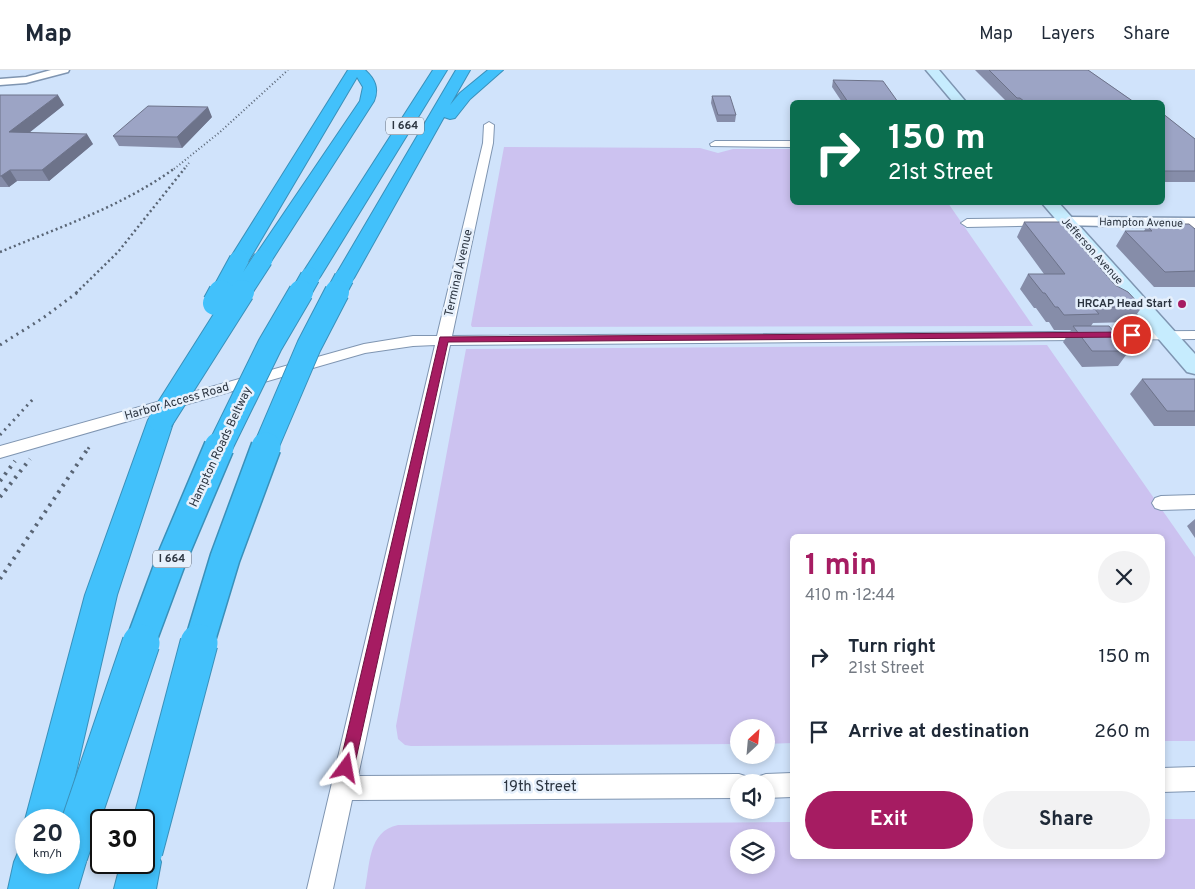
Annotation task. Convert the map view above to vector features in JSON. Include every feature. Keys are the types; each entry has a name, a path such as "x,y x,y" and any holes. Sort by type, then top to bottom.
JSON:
{"highway":[{"path":"48,809 101,595 161,420 198,334 239,260 356,70 368,80 370,93 367,101 263,259 161,420"},
{"name":"Hampton Roads Beltway","path":"80,823 145,631 203,483 267,349 431,78 440,70"},
{"name":"I 664","path":"155,809 192,664 232,532 292,380 344,278 463,70"},
{"path":"400,182 430,147 457,106 496,70"},
{"path":"29,889 32,874"},
{"path":"57,889 62,874"},
{"path":"135,889 138,874"}],"main road":[{"path":"932,70 958,100"},
{"name":"Jefferson Avenue","path":"1052,205 1195,367"}],"street":[{"path":"0,82 43,76 64,70"},
{"name":"Terminal Avenue","path":"320,889 488,143 490,125"},
{"path":"715,144 790,144"},
{"name":"Hampton Avenue","path":"967,223 1195,223"},
{"name":"Harbor Access Road","path":"0,452 364,349 397,342 444,339 1195,335"},
{"path":"1161,503 1195,502"},
{"path":"1165,780 1195,780"},
{"path":"775,786 790,785"},
{"name":"19th Street","path":"342,788 730,786"}],"shaded area":[{"path":"504,147 700,148 718,153 733,149 790,149 790,205 949,205 1033,326 472,327"},
{"path":"1047,345 1195,557 1195,741 1165,741 1165,534 790,534 790,743 775,744 775,719 730,719 730,744 411,746 405,745 398,739 396,726 466,349"},
{"path":"1165,819 1195,819 1195,889 365,889 372,850 381,834 388,828 398,825 790,822 790,859 1165,859"}],"building":[{"path":"989,70 1088,70 1131,100 1022,100 1017,98"},
{"path":"833,80 883,81 897,100 847,100"},
{"path":"0,95 58,95 9,132 87,134 42,170 10,170 0,176"},
{"path":"712,96 730,96 736,115 718,115"},
{"path":"148,106 208,107 177,137 113,136"},
{"path":"1165,115 1195,139 1195,171 1165,171"},
{"path":"1024,222 1060,222 1115,285 1128,292 1142,307 1093,307 1099,314 1064,315 1028,274 1065,274"},
{"path":"1161,224 1189,224 1195,229 1195,271 1165,272 1125,231 1152,231 1147,226 1164,227"},
{"path":"1073,326 1109,326 1129,351 1092,351"},
{"path":"1142,379 1195,379 1195,411 1167,411"}],"railway":[{"path":"174,169 220,132 288,70"},
{"path":"184,169 189,163"},
{"path":"0,252 113,205 175,168"},
{"path":"76,293 118,252 185,168"},
{"path":"0,345 43,318 78,292"},
{"path":"0,435 35,397"},
{"path":"0,579 89,447"},
{"path":"0,497 30,459"},
{"path":"0,481 15,461"}],"place":[{"name":"HRCAP Head Start","path":"1182,304"}],"route":[{"path":"346,768 444,339 1132,335"}]}
